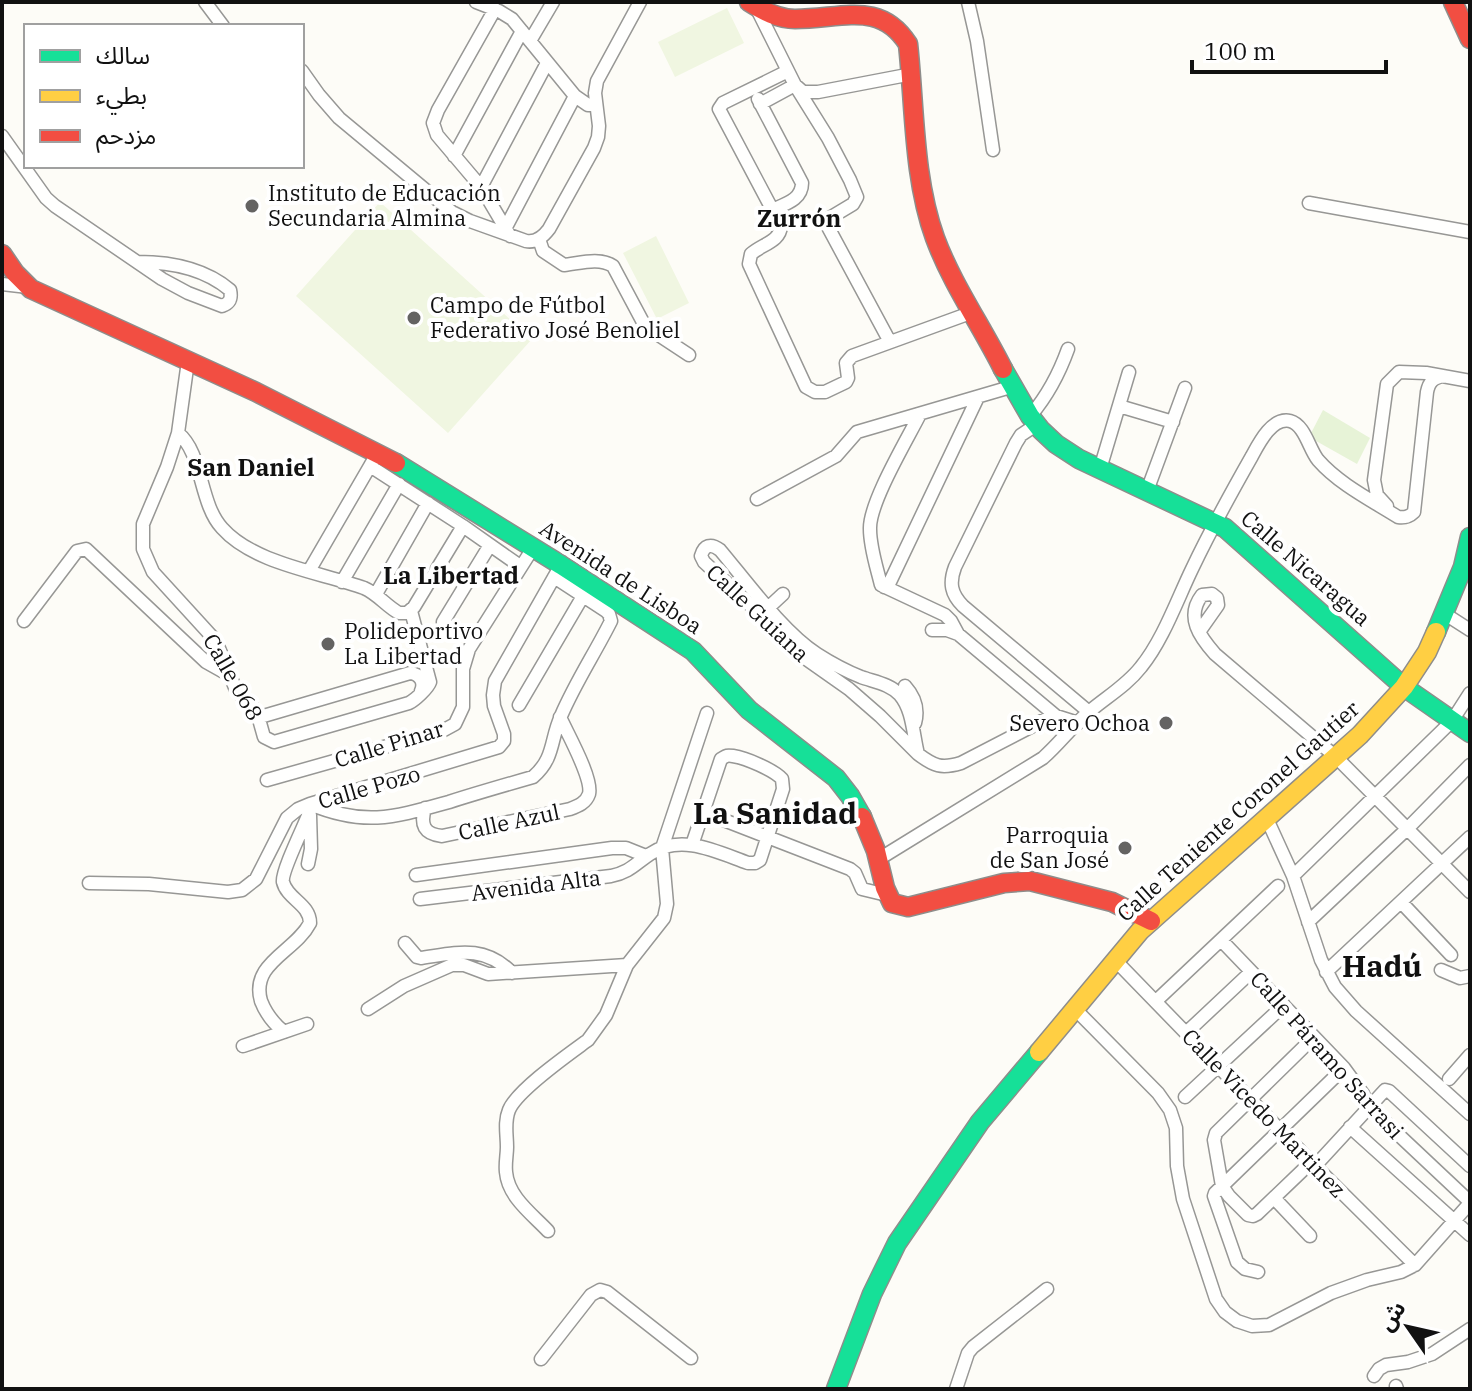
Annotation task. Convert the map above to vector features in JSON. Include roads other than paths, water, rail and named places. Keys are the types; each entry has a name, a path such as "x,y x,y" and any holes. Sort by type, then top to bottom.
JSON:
{"street":[{"path":"205,2 222,24"},
{"path":"476,2 499,7 575,96 588,105 595,105"},
{"path":"454,156 526,36 553,2"},
{"path":"304,74 339,118 452,212 530,242 539,239 549,229 594,148 599,126 595,105 597,81 640,2"},
{"path":"968,2 993,150"},
{"path":"1453,2 1470,39"},
{"path":"753,4 856,193 856,201 828,219 828,227 890,342"},
{"path":"753,4 782,18 798,19 870,9 883,12 895,20 908,44 919,160 931,227 950,270 1034,420 1063,450 1216,523 1153,648 1128,682 1089,712 1054,749 1031,766 879,859"},
{"path":"499,7 434,116 433,123 437,135 481,187 508,231"},
{"path":"481,187 547,63"},
{"path":"788,71 723,103 720,112 781,226 777,238 751,254 749,264 806,387 815,392 825,392 846,382 848,359 973,312"},
{"path":"795,85 803,92 810,93 912,74"},
{"path":"760,104 795,85"},
{"path":"752,89 802,183 799,196 772,210"},
{"path":"508,231 575,96"},
{"path":"2,136 24,167"},
{"path":"25,168 46,198 162,279 215,305 222,306 231,297 225,285 192,269 174,264 138,262"},
{"path":"1309,203 1470,232"},
{"path":"539,239 543,251 564,265 597,261 613,266 645,326 689,355"},
{"name":"Avenida de Lisboa","path":"4,260 28,287 256,392 374,459 399,464 533,548 557,571 693,651 749,710 836,778 852,800 879,859 887,895"},
{"path":"2,284 28,287"},
{"path":"1068,349 1034,420 1016,443 955,567 951,588 963,606 1089,712"},
{"name":"Calle 068","path":"188,361 178,433 143,524 143,549 153,572 216,641 236,690 260,717 264,737 271,741 409,703 421,691"},
{"path":"1100,469 1129,372"},
{"path":"1443,376 1435,378 1427,392 1414,512 1404,518 1398,517 1377,495 1374,480 1387,384 1399,372 1426,373 1443,376 1470,381"},
{"path":"757,499 836,456 857,432 1014,386"},
{"path":"1147,491 1185,388"},
{"path":"884,587 889,584 978,397"},
{"path":"1119,406 1173,422"},
{"path":"920,414 877,500 870,520 871,540 880,582 884,587 945,615 958,634"},
{"name":"Calle Nicaragua","path":"1398,517 1335,475 1318,459 1298,425 1283,421 1270,429 1257,447 1216,523 1234,535 1404,687 1470,733"},
{"path":"178,433 190,447 211,511 220,527 261,554 292,567 362,587 376,594 396,612 412,609 463,526"},
{"path":"309,571 374,459 399,484 520,566 533,548"},
{"path":"342,582 399,484"},
{"path":"376,594 428,503"},
{"name":"Calle Teniente Coronel Gautier","path":"836,1389 872,1294 891,1255 980,1122 1151,921 1360,735 1404,687 1427,652 1445,614 1463,567 1470,537"},
{"path":"443,622 490,545"},
{"name":"Calle Guiana","path":"918,754 906,705 900,695 891,687 862,677 815,652 801,641 715,546 708,545 702,550 704,562 795,651 849,689 918,754 936,765 947,767 961,763 1056,716"},
{"path":"24,621 77,551 86,549 206,662 231,676"},
{"name":"Calle Pinar","path":"267,780 444,730 455,724 463,707 463,669 472,643 520,566"},
{"path":"557,571 583,596 609,614 611,621 560,717"},
{"name":"Calle Pozo","path":"89,883 149,884 228,892 242,890 256,879 287,818 298,809 310,808 499,747 504,741 504,734 494,706 495,681 557,571"},
{"path":"769,607 783,594"},
{"path":"519,705 583,596"},
{"path":"412,609 430,682 421,691"},
{"path":"1445,614 1470,630"},
{"path":"932,630 958,634 1056,716 1078,723"},
{"path":"1199,632 1215,654 1377,796 1470,892"},
{"path":"260,717 410,673 421,679 421,691"},
{"path":"905,686 916,704 913,734"},
{"path":"1293,876 1452,721 1470,693"},
{"path":"548,1231 515,1197 508,1183 505,1169 508,1111 535,1080 594,1033 611,1005 627,965 664,918 666,897 662,848 707,713"},
{"name":"Calle Azul","path":"560,717 586,773 590,790 582,804 442,836 432,835 424,828 422,819 425,808 533,777 544,768 560,717"},
{"path":"692,845 721,759 727,756 775,772 782,779 783,789 767,837"},
{"path":"1308,922 1470,765"},
{"path":"310,808 375,818 425,808"},
{"path":"308,864 310,808"},
{"path":"284,1032 265,1011 258,989 260,977 267,968 303,934 310,923 308,912 285,888 283,876 310,808"},
{"path":"703,812 850,869 862,889 887,895 892,903 908,907 1004,883 1030,881 1112,902 1151,921"},
{"path":"1267,819 1293,876 1326,972 1347,1003 1470,1114"},
{"name":"Avenida Alta","path":"420,899 611,876 628,871 662,848 678,844 755,863 760,860 767,837"},
{"path":"1326,972 1470,837"},
{"path":"416,875 612,848 626,848 646,856"},
{"path":"1156,1001 1278,886"},
{"path":"1401,902 1451,955"},
{"name":"Calle Páramo Sarrasi","path":"1221,940 1344,1068 1369,1107 1470,1202"},
{"path":"405,943 421,958 451,952 480,953 498,960 512,973"},
{"name":"Calle Vicedo Martinez","path":"1115,960 1415,1265"},
{"path":"368,1009 404,986 452,965 464,965 488,974 627,965"},
{"path":"1441,970 1460,978 1470,976"},
{"path":"1186,1033 1251,972"},
{"path":"1185,1097 1284,1005"},
{"path":"1075,1009 1158,1093 1170,1110 1176,1128 1177,1166 1183,1199 1216,1299 1230,1317 1244,1324 1269,1325 1331,1293 1415,1265 1470,1202"},
{"path":"243,1046 307,1024"},
{"path":"1314,1037 1216,1133 1214,1140 1222,1186 1250,1216 1257,1214 1304,1169 1315,1166 1387,1090 1470,1166"},
{"path":"1449,1079 1470,1055"},
{"path":"1258,1272 1245,1269 1234,1257 1214,1196 1344,1068"},
{"path":"1350,1127 1470,1235"},
{"path":"1274,1198 1310,1236"},
{"path":"956,1389 973,1347 1047,1289"},
{"path":"541,1359 591,1295 600,1290 607,1292 691,1358"},
{"path":"1374,1376 1386,1365 1432,1354 1470,1329"}],"place":[{"name":"Instituto de Educación Secundaria Almina","path":"252,206"},
{"name":"Campo de Fútbol Federativo José Benoliel","path":"414,318"},
{"name":"Polideportivo La Libertad","path":"328,644"},
{"name":"Severo Ochoa","path":"1166,723"},
{"name":"Parroquia de San José","path":"1125,848"}],"district":[{"name":"Zurrón","path":"799,219"},
{"name":"San Daniel","path":"251,468"},
{"name":"La Libertad","path":"451,576"},
{"name":"La Sanidad","path":"775,814"},
{"name":"Hadú","path":"1382,967"}]}
